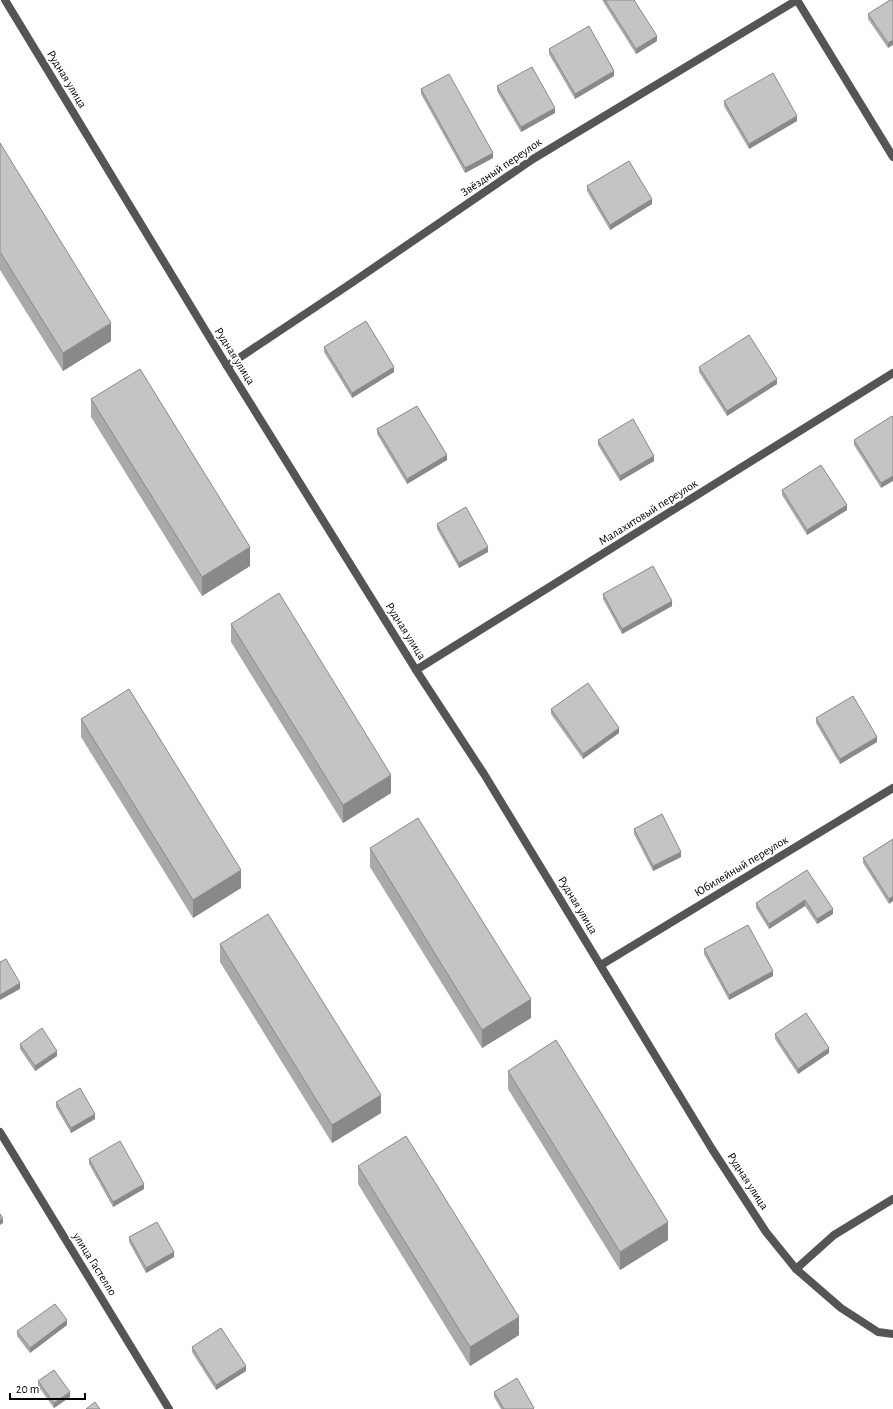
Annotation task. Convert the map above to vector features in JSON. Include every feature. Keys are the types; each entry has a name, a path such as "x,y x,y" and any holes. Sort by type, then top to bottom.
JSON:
{"street":[{"name":"Рудная улица","path":"4,0 227,366 416,670 484,774 712,1149 766,1232 796,1269 841,1308 878,1332 893,1334"},
{"name":"Звёздный переулок","path":"227,366 533,159 797,0"},
{"path":"797,0 893,157"},
{"name":"Малахитовый переулок","path":"416,670 893,373"},
{"name":"Юбилейный переулок","path":"601,965 893,788"},
{"name":"улица Гастелло","path":"0,1132 169,1409"},
{"path":"796,1269 834,1236 893,1199"}],"building":[{"path":"605,0 634,0 657,36 636,49"},
{"path":"890,0 893,0 893,40 888,43 868,14"},
{"path":"589,26 614,71 575,94 549,49"},
{"path":"532,67 555,108 521,127 497,86"},
{"path":"773,73 797,116 749,144 724,101"},
{"path":"449,74 493,153 465,168 421,89"},
{"path":"0,143 111,323 63,353 0,252"},
{"path":"629,161 652,199 610,225 587,186"},
{"path":"366,321 394,367 352,393 324,347"},
{"path":"749,335 777,379 727,411 699,367"},
{"path":"140,369 250,547 202,577 91,399"},
{"path":"417,406 447,455 407,479 377,429"},
{"path":"892,416 893,476 881,483 854,440"},
{"path":"633,419 654,456 620,476 598,440"},
{"path":"821,465 847,505 807,530 782,490"},
{"path":"466,507 488,547 459,563 437,524"},
{"path":"653,566 672,601 622,629 603,594"},
{"path":"279,593 391,775 343,805 231,624"},
{"path":"588,683 619,728 583,754 551,709"},
{"path":"129,689 241,870 193,900 81,719"},
{"path":"853,696 877,737 840,759 816,718"},
{"path":"662,814 681,852 653,866 634,829"},
{"path":"418,818 531,999 482,1030 370,848"},
{"path":"893,839 893,896 889,899 863,858"},
{"path":"807,870 833,909 817,919 805,900 769,924 756,903"},
{"path":"268,914 381,1095 332,1125 220,944"},
{"path":"748,925 773,971 729,995 704,949"},
{"path":"6,959 20,983 0,995 0,962"},
{"path":"806,1013 829,1048 798,1069 775,1034"},
{"path":"42,1028 57,1051 35,1066 20,1044"},
{"path":"556,1040 668,1222 620,1252 508,1071"},
{"path":"80,1088 95,1114 71,1128 56,1102"},
{"path":"406,1136 519,1317 470,1347 358,1166"},
{"path":"120,1141 144,1184 113,1202 89,1159"},
{"path":"157,1222 174,1252 146,1268 129,1237"},
{"path":"55,1304 67,1320 30,1348 17,1331"},
{"path":"221,1328 246,1366 216,1385 192,1347"},
{"path":"54,1370 70,1392 54,1403 38,1381"},
{"path":"517,1378 534,1408 533,1409 504,1409 494,1392"},
{"path":"95,1402 100,1409 86,1409"}]}
